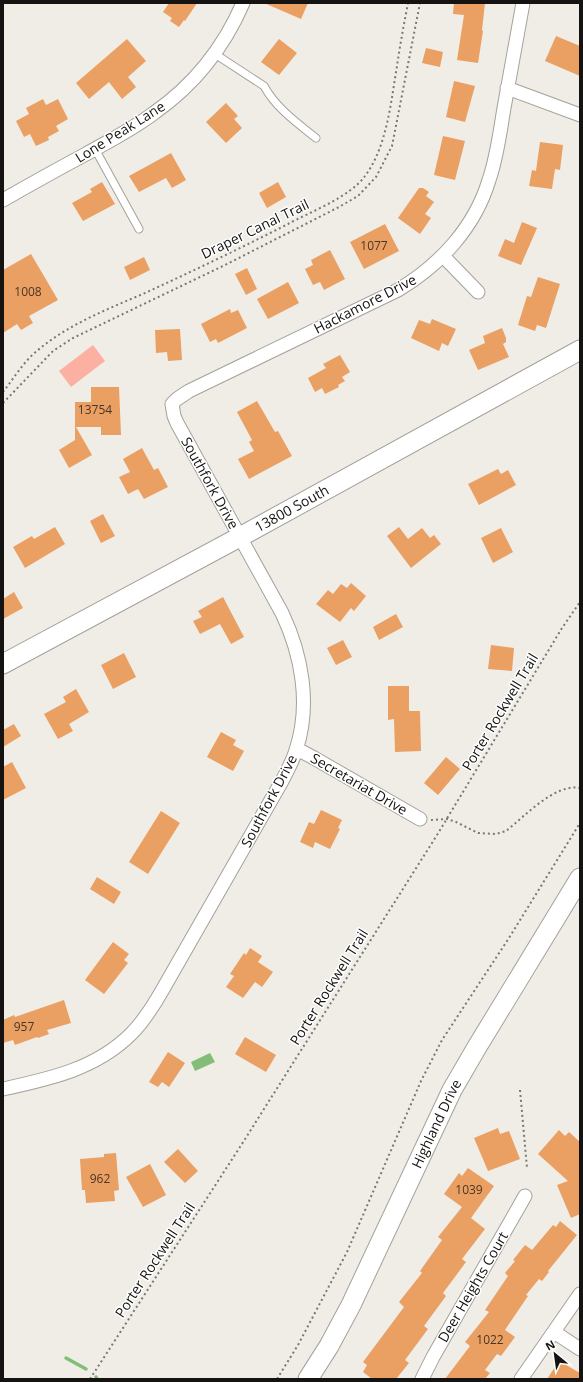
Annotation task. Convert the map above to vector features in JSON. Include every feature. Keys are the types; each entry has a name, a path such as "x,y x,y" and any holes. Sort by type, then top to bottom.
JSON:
{"main road":[{"name":"13800 South","path":"3,664 580,350"},
{"name":"Highland Drive","path":"308,1379 329,1346 351,1305 452,1090 580,878"}],"street":[{"name":"Lone Peak Lane","path":"3,200 140,123 168,103 192,81 215,54 232,27 244,3"},
{"name":"Hackamore Drive","path":"172,404 177,398 189,390 398,290 426,272 443,256 472,218 485,193 493,168 523,3"},
{"path":"507,88 580,115"},
{"path":"443,256 478,292"},
{"name":"Southfork Drive","path":"3,1089 68,1073 87,1064 116,1046 130,1035 142,1021 163,989 282,781 297,750 301,731 303,700 302,678 294,641 282,613 177,423 172,410 172,404"},
{"name":"Secretariat Drive","path":"297,750 314,758 420,819"},
{"name":"Deer Heights Court","path":"422,1379 433,1357 525,1196"},
{"path":"521,1379 580,1294"},
{"path":"554,1332 580,1350"}],"lane":[{"path":"215,54 264,86 267,92 286,114 316,138"},
{"path":"95,149 139,229"}],"path":[{"name":"Draper Canal Trail","path":"3,392 31,355 65,331 96,314 175,279 333,201 357,185 365,177 371,167 382,142 392,97 408,3"},
{"path":"3,403 53,351 73,338 225,265 339,208 358,196 376,177 392,146 420,3"},
{"name":"Porter Rockwell Trail","path":"90,1379 240,1147 447,819 562,628 580,602"},
{"path":"420,819 436,821 447,819 478,833 496,834 506,831 553,794 567,788 580,788"},
{"path":"277,1379 298,1345 347,1252 421,1082 442,1040 509,938 580,823"},
{"path":"520,1090 527,1168"}],"shaded area":[{"path":"93,345 105,361 71,387 59,371"},
{"path":"210,1053 215,1062 195,1071 191,1062"}],"building":[{"path":"169,3 197,3 179,27 170,21 172,18 163,12"},
{"path":"264,3 308,3 301,19"},
{"path":"454,3 485,3 483,31 478,63 457,60 464,15 453,14"},
{"path":"556,36 580,46 580,76 545,61"},
{"path":"127,39 146,61 128,77 136,87 122,99 109,82 89,99 76,83"},
{"path":"279,39 297,53 279,75 261,62"},
{"path":"426,48 443,52 440,67 422,63"},
{"path":"454,81 475,86 465,122 446,117"},
{"path":"43,99 46,105 58,99 68,119 56,126 59,131 48,137 49,140 36,146 30,134 24,137 16,121 29,114 26,108"},
{"path":"226,103 238,116 234,119 242,128 226,143 206,122"},
{"path":"443,136 465,141 455,180 434,175"},
{"path":"540,142 563,145 560,170 555,169 552,189 529,186 532,170 536,171"},
{"path":"171,153 186,180 172,188 166,178 139,192 129,176"},
{"path":"102,182 115,204 83,221 72,203 92,192 90,189"},
{"path":"278,182 286,197 267,208 259,193"},
{"path":"419,188 423,188 429,192 426,196 434,202 425,214 431,218 420,234 398,218"},
{"path":"522,222 537,228 521,265 498,256 505,239 514,243"},
{"path":"385,224 399,251 364,269 350,242"},
{"path":"330,250 345,279 324,290 320,282 313,285 305,269 313,265 311,260"},
{"path":"31,254 58,300 29,316 33,323 21,330 17,324 3,333 3,270"},
{"path":"144,257 150,270 130,280 124,267"},
{"path":"247,268 257,289 246,295 235,274"},
{"path":"538,277 560,284 546,328 537,325 535,331 518,325 527,296 531,297"},
{"path":"288,282 299,303 268,319 257,299"},
{"path":"230,309 231,313 238,310 247,328 218,343 216,339 210,342 201,324"},
{"path":"432,319 456,329 448,346 442,343 439,351 411,338 419,320 430,324"},
{"path":"502,328 506,338 506,342 503,344 509,357 478,370 469,350 485,343 483,336"},
{"path":"180,329 182,360 168,361 167,352 156,353 155,330"},
{"path":"340,355 350,372 342,377 345,381 338,385 339,387 325,394 322,388 315,392 308,378 326,368 323,364"},
{"path":"91,387 119,387 121,435 101,435 101,427 76,427 92,455 69,468 59,450 75,440 75,402 91,402"},
{"path":"257,401 275,432 278,431 292,456 249,479 238,459 254,451 249,442 252,440 237,412"},
{"path":"142,448 154,470 158,468 168,487 144,499 138,489 128,494 119,477 130,472 123,459"},
{"path":"498,469 501,474 508,470 516,485 479,505 468,484"},
{"path":"103,514 115,536 101,543 90,521"},
{"path":"55,527 65,544 25,568 13,547 32,536 34,539"},
{"path":"399,527 408,539 422,528 430,538 434,535 441,544 411,568 387,536"},
{"path":"501,528 513,552 493,563 481,538"},
{"path":"351,583 366,596 354,611 351,608 340,622 316,604 328,590 333,594 341,584 347,588"},
{"path":"14,592 23,608 3,619 3,599"},
{"path":"223,597 244,637 231,644 220,624 200,634 193,621 202,617 198,611"},
{"path":"396,614 403,627 379,640 373,627"},
{"path":"343,640 352,657 336,665 327,648"},
{"path":"491,645 514,648 512,671 488,669"},
{"path":"124,653 136,677 113,689 101,665"},
{"path":"388,686 409,686 409,711 420,711 421,751 395,752 394,719 388,720"},
{"path":"76,689 89,712 69,724 73,731 58,739 44,714 66,702 63,697"},
{"path":"14,724 21,736 3,747 3,730"},
{"path":"221,732 236,740 233,745 244,751 233,771 207,757"},
{"path":"446,757 460,769 438,795 424,783"},
{"path":"12,762 26,788 3,800 3,767"},
{"path":"321,810 342,820 338,828 340,829 330,849 315,842 313,848 300,842 309,822 314,824"},
{"path":"161,811 180,823 148,874 129,862"},
{"path":"97,877 121,892 114,904 90,889"},
{"path":"113,942 129,954 124,960 128,963 104,994 85,980"},
{"path":"250,948 262,956 258,962 273,972 262,987 255,982 243,998 226,987 234,976 230,974 244,953 246,955"},
{"path":"64,1000 71,1023 47,1030 49,1034 15,1045 13,1040 3,1043 3,1020 14,1015 15,1017"},
{"path":"245,1037 276,1055 266,1072 235,1054"},
{"path":"168,1052 185,1063 169,1087 162,1082 158,1087 149,1082"},
{"path":"498,1128 500,1134 509,1131 520,1159 488,1171 474,1138"},
{"path":"559,1130 565,1136 569,1132 580,1142 580,1214 571,1218 557,1185 568,1181 538,1154"},
{"path":"178,1149 198,1171 185,1183 164,1162"},
{"path":"116,1153 119,1190 114,1191 115,1201 86,1203 85,1190 82,1190 80,1159 104,1157 104,1154"},
{"path":"150,1164 166,1195 143,1207 126,1177"},
{"path":"468,1168 494,1186 471,1218 485,1229 462,1259 466,1262 443,1293 446,1296 424,1326 428,1329 405,1360 409,1363 396,1379 372,1379 363,1372 367,1365 363,1362 404,1307 399,1302 422,1273 420,1271 442,1240 438,1237 462,1207 444,1194 459,1173 462,1176"},
{"path":"560,1221 577,1235 548,1271 549,1272 542,1281 539,1279 526,1295 528,1296 505,1330 515,1337 501,1356 497,1354 485,1370 490,1373 485,1379 445,1379 470,1346 465,1342 489,1312 485,1310 508,1276 505,1273 515,1261 513,1260 525,1245 532,1250 553,1225 556,1227"},
{"path":"559,1361 580,1373 580,1379 547,1379"}],"waterway":[{"path":"66,1358 86,1369"}]}
